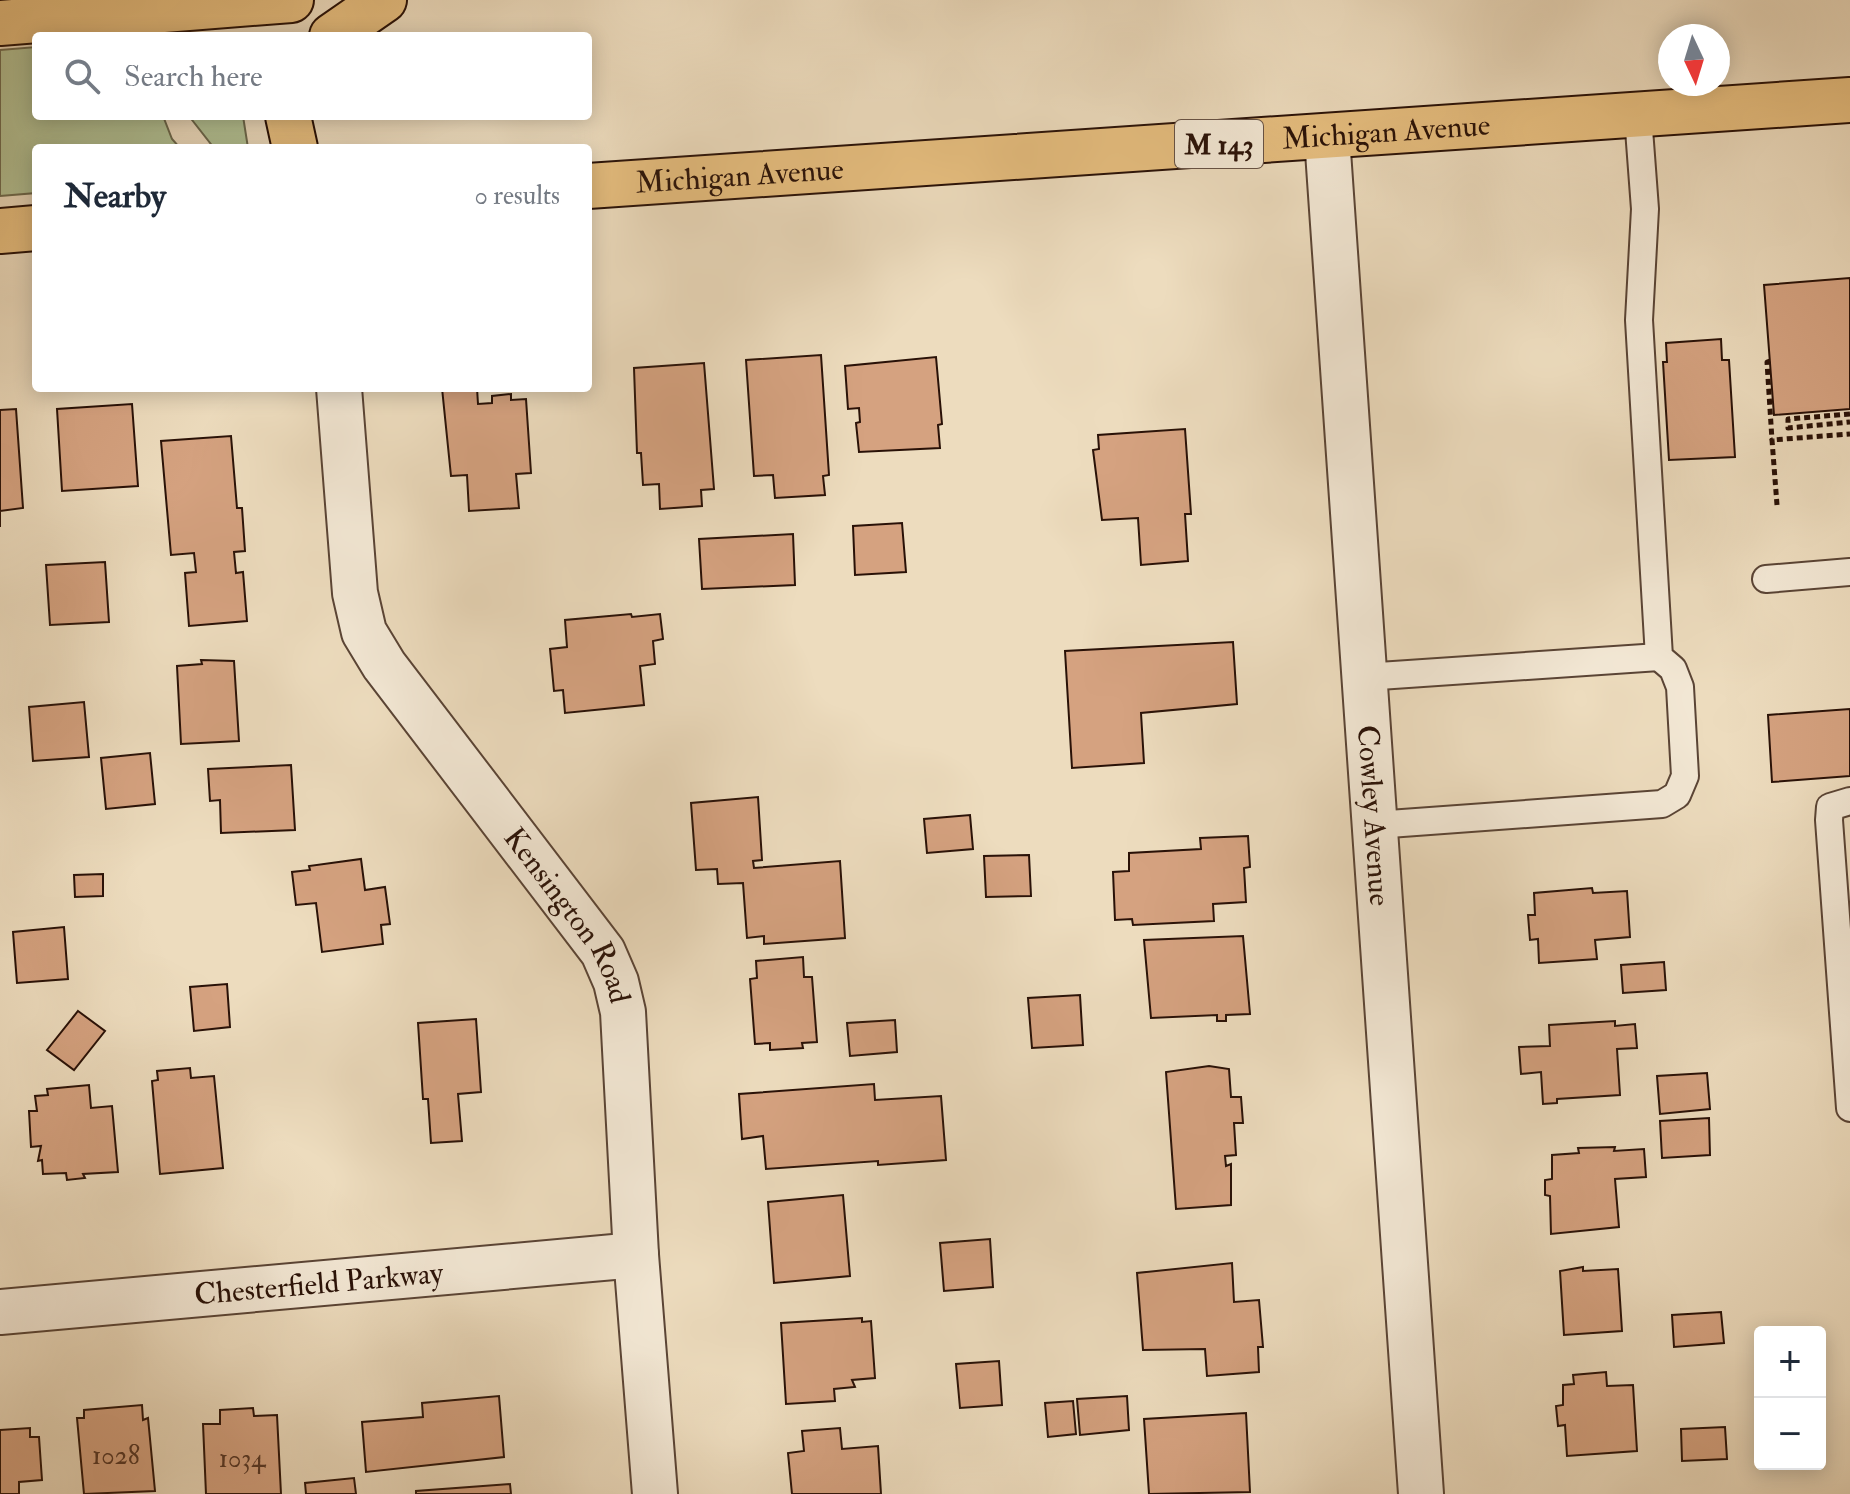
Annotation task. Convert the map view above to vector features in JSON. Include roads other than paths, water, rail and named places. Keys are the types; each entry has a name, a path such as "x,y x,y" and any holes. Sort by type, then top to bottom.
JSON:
{"main road":[{"path":"0,23 291,0"},
{"path":"338,32 384,0"},
{"name":"Michigan Avenue","path":"592,186 1850,100"},
{"path":"289,120 294,144"},
{"path":"0,231 32,228"}],"street":[{"name":"Cowley Avenue","path":"1327,137 1421,1494"},
{"name":"Kensington Road","path":"339,392 355,593 364,632 384,665 603,952 616,982 623,1012 636,1255 655,1494"},
{"name":"Chesterfield Parkway","path":"0,1312 636,1255"}],"lane":[{"path":"1638,116 1645,209 1639,320 1659,657"},
{"path":"1766,579 1850,572"},
{"path":"1364,677 1659,657 1673,669 1680,687 1685,776 1677,795 1662,804 1375,825"},
{"path":"1850,801 1830,807 1829,820 1850,1108"}]}
